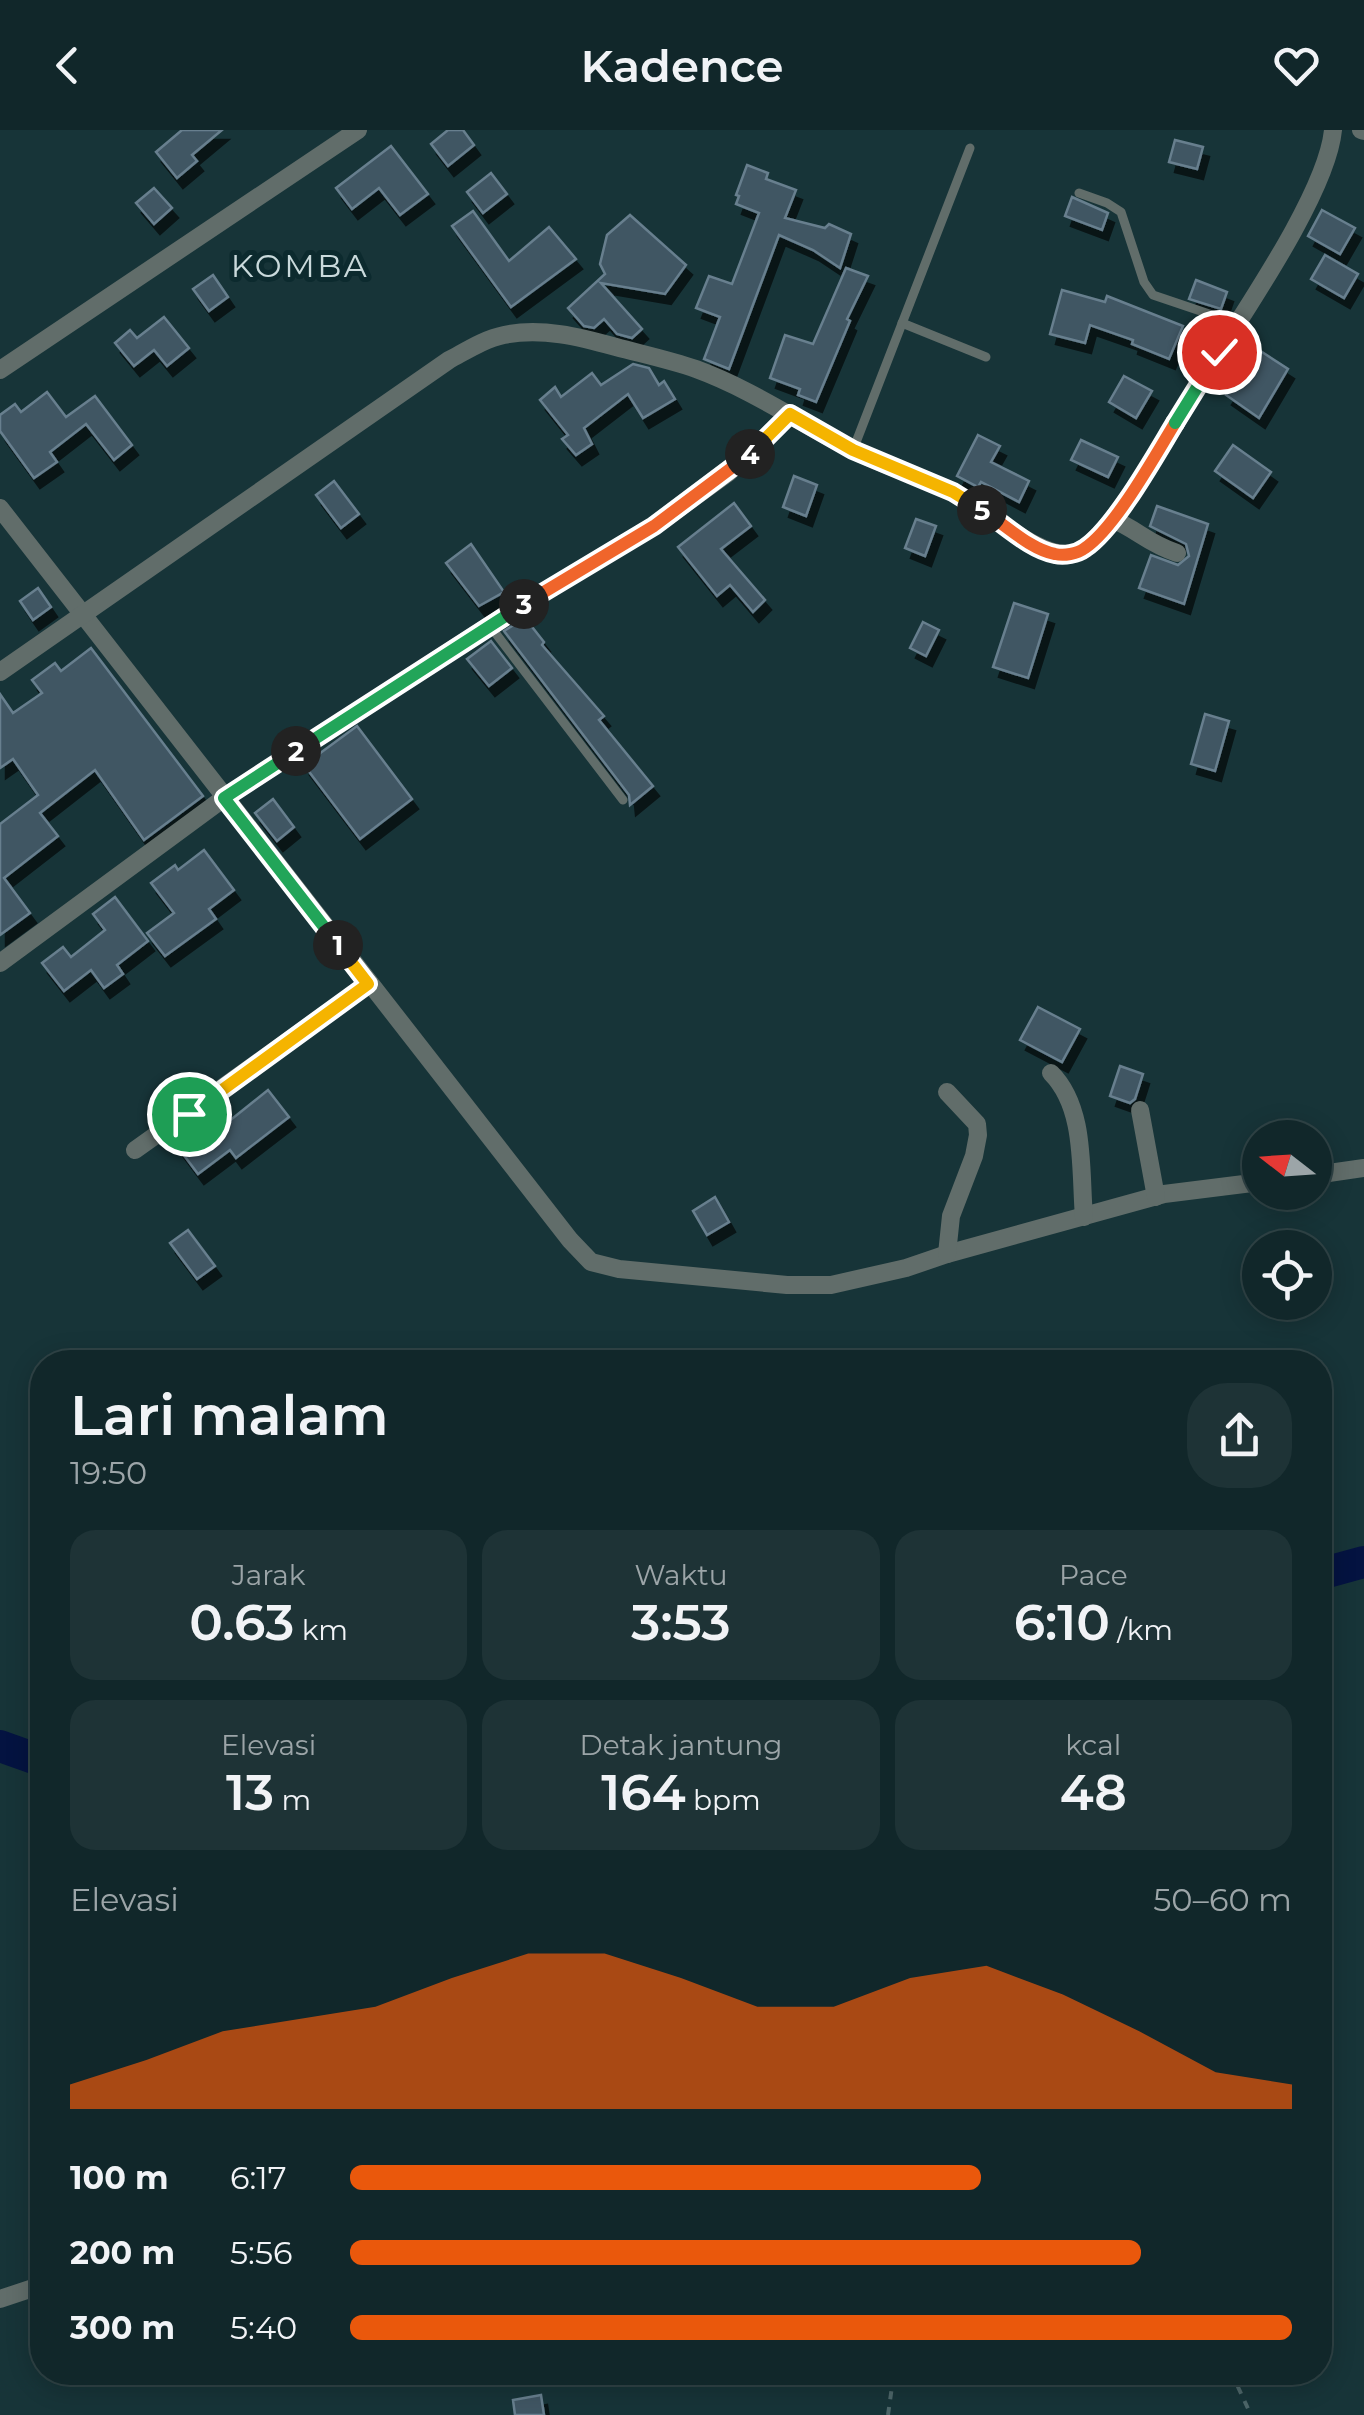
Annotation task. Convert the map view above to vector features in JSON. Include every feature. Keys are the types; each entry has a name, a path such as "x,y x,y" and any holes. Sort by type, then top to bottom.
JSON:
{"street":[{"path":"0,370 358,130"},
{"path":"0,672 449,360 502,335 536,332 579,336 697,369 853,450 953,492 1056,555 1074,554 1087,547 1112,519 1158,452 1323,170 1333,130"},
{"path":"0,963 224,798 490,626 654,526 728,472 790,414"},
{"path":"0,508 368,984 591,1262 618,1269 717,1279 830,1285 906,1268 1156,1197 1242,1185"},
{"path":"1112,519 1136,529 1143,540 1176,553"},
{"path":"135,1150 368,984"},
{"path":"1051,1073 1066,1091 1075,1114 1084,1216"},
{"path":"947,1092 977,1124 978,1135 951,1216 947,1254"},
{"path":"1140,1110 1156,1197"},
{"path":"1332,1172 1364,1168"},
{"path":"0,2298 30,2289"}],"lane":[{"path":"853,450 970,148"},
{"path":"1079,193 1121,212 1144,282 1154,295 1236,323"},
{"path":"902,322 986,356"},
{"path":"490,626 622,800"}],"path":[{"path":"888,2415 892,2385"},
{"path":"1237,2385 1251,2415"}],"building":[{"path":"182,130 222,130 192,155 197,161 177,178 156,152"},
{"path":"448,130 463,130 474,145 448,166 431,144"},
{"path":"1175,140 1203,147 1197,169 1169,162"},
{"path":"391,146 428,194 400,215 379,188 352,209 336,188"},
{"path":"747,165 768,173 766,179 796,190 785,218 825,228 829,224 851,234 840,268 779,235 729,369 704,359 720,317 696,308 709,276 732,284 759,213 736,204"},
{"path":"491,173 507,194 483,213 467,192"},
{"path":"154,188 172,208 154,224 136,203"},
{"path":"1072,197 1108,213 1102,230 1065,216"},
{"path":"1322,210 1355,228 1340,254 1308,236"},
{"path":"473,211 509,261 549,227 576,259 511,307 452,226"},
{"path":"630,215 686,265 665,294 601,283 642,329 632,338 617,334 604,319 594,328 584,326 568,308 605,274 600,264 607,235"},
{"path":"1325,255 1358,274 1344,298 1311,279"},
{"path":"846,268 868,276 847,319 850,321 816,402 798,395 800,389 770,378 785,335 813,344"},
{"path":"213,275 228,297 209,311 193,289"},
{"path":"1196,280 1227,292 1221,309 1189,299"},
{"path":"1062,290 1105,302 1107,296 1183,326 1169,359 1132,344 1133,340 1090,325 1085,343 1050,334"},
{"path":"164,317 189,348 167,366 154,350 134,366 115,343 130,330 137,338"},
{"path":"1242,339 1288,369 1259,418 1226,395 1240,373 1227,364"},
{"path":"633,364 649,368 659,385 664,381 675,399 643,418 628,394 584,428 592,444 576,455 562,439 568,435 540,400 555,387 561,397 592,373 601,385"},
{"path":"1124,376 1152,391 1136,418 1109,402"},
{"path":"47,392 66,417 95,396 132,445 114,460 86,424 50,452 57,462 34,478 0,431 0,415 15,404 21,412"},
{"path":"978,435 1000,446 991,462 1029,481 1019,502 981,482 978,487 957,476"},
{"path":"1081,440 1118,457 1108,477 1071,460"},
{"path":"1233,445 1271,472 1253,498 1215,471"},
{"path":"794,476 817,485 806,516 783,507"},
{"path":"334,481 359,514 341,528 316,495"},
{"path":"734,503 751,526 721,549 765,600 753,612 730,585 717,596 678,547"},
{"path":"1157,506 1208,524 1184,604 1139,588 1151,555 1178,565 1189,556 1186,544 1150,526"},
{"path":"916,519 936,526 925,556 905,548"},
{"path":"471,544 504,592 479,606 446,563"},
{"path":"38,588 51,607 33,620 20,601"},
{"path":"1014,603 1048,614 1028,678 993,667"},
{"path":"525,618 544,642 542,645 604,716 599,720 653,786 630,805 629,795 504,631"},
{"path":"923,622 939,630 926,656 910,648"},
{"path":"491,641 512,668 489,686 467,659"},
{"path":"91,648 203,796 144,840 95,770 40,813 58,836 4,878 30,913 0,935 0,824 38,795 13,759 0,768 0,694 13,713 42,693 32,680 55,663 61,671"},
{"path":"1205,714 1229,721 1215,771 1191,764"},
{"path":"357,726 412,799 360,839 304,765"},
{"path":"273,799 294,827 277,841 255,813"},
{"path":"204,850 234,890 209,909 216,919 165,956 147,933 174,913 151,883 175,865 178,870"},
{"path":"115,897 148,941 117,965 123,974 104,988 91,970 64,991 42,963 63,947 71,957 105,930 93,914"},
{"path":"1038,1007 1080,1029 1062,1062 1020,1040"},
{"path":"1120,1066 1143,1074 1130,1103 1110,1096"},
{"path":"268,1090 289,1117 236,1158 230,1150 198,1174 177,1146 200,1128 208,1138"},
{"path":"715,1197 729,1222 707,1235 693,1211"},
{"path":"188,1230 215,1266 197,1279 170,1243"},
{"path":"541,2395 544,2415 515,2415 513,2400"}],"waterway":[{"path":"1332,1571 1364,1562"},
{"path":"0,1746 30,1757"}],"district":[{"name":"KOMBA","path":"300,266"}],"route":[{"path":"189,1114 368,984 224,798 504,616 654,526 728,472 790,414 853,450 953,492 1040,548 1056,555 1074,554 1087,547 1112,519 1219,352"}]}
